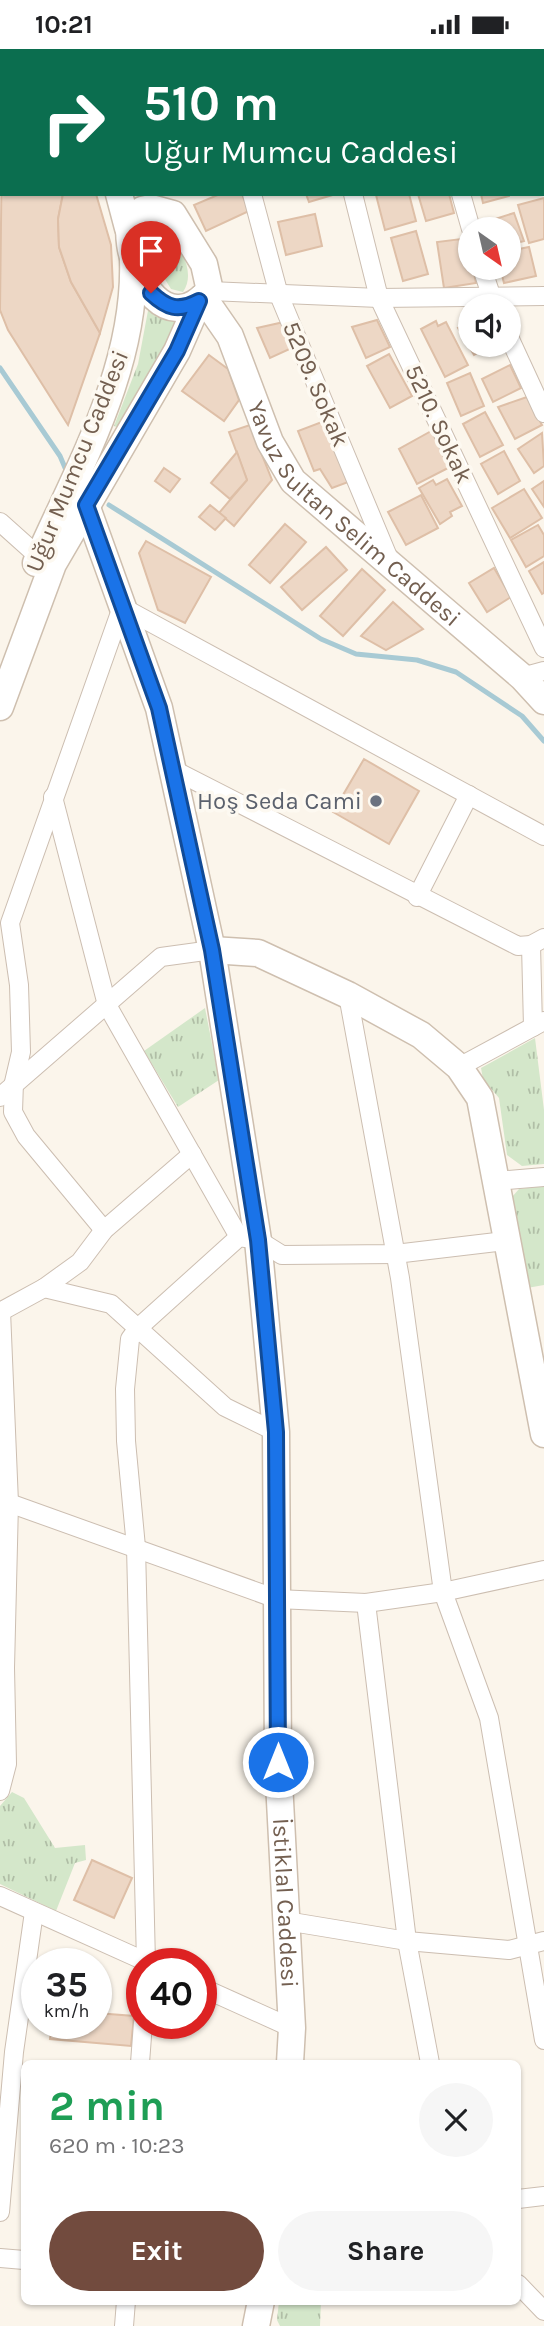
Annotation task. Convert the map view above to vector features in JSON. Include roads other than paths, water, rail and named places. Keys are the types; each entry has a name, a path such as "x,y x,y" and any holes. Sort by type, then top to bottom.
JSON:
{"street":[{"path":"120,196 134,258 151,293 162,303 178,308 204,296 279,295 458,300"},
{"name":"5209. Sokak","path":"253,196 279,295 393,568"},
{"name":"5210. Sokak","path":"354,196 379,298 544,648"},
{"path":"462,196 468,217"},
{"name":"Yavuz Sultan Selim Caddesi","path":"128,228 131,220 142,209 160,209 168,204 204,264 211,284 204,296 230,336 270,442 293,481 393,568 533,674 544,701"},
{"name":"Uğur Mumcu Caddesi","path":"0,659 38,556 121,361 133,311 134,258"},
{"name":"Uğur Mumcu Caddesi","path":"0,707 53,564 177,351 204,296"},
{"path":"521,298 544,296"},
{"path":"518,357 544,413"},
{"name":"İstiklal Caddesi","path":"86,505 159,708 212,950 276,1432 278,1762 292,2028 290,2060"},
{"path":"0,522 38,556"},
{"path":"104,1230 26,1136 13,1112 14,1082 21,1052 20,998 10,923 122,607 544,836"},
{"path":"172,769 417,897 518,946 538,942 538,1024 458,1067"},
{"path":"417,897 469,795"},
{"path":"53,797 107,1005 192,1154 249,1238 282,1255 395,1254 505,1241"},
{"path":"0,1097 14,1082 161,957 212,950 258,953 348,995 421,1035 458,1067 480,1098 497,1181 505,1241 544,1434"},
{"path":"348,995 395,1254 443,1592 489,1718 544,2040"},
{"path":"0,1791 9,1503 1,1312 44,1288 80,1262 104,1230 192,1154"},
{"path":"497,1181 544,1177"},
{"path":"147,1948 136,1547 126,1441 125,1389 130,1339 138,1328 249,1238"},
{"path":"44,1288 111,1304 225,1407 276,1432"},
{"path":"9,1503 277,1599 366,1603 443,1592 544,1570"},
{"path":"366,1603 407,1941 429,2060"},
{"path":"0,1896 126,1954"},
{"path":"0,2212 14,2052 34,1912"},
{"path":"286,1921 407,1941 509,1950 544,1941"},
{"path":"217,1994 292,2028"},
{"path":"140,2060 141,2039"},
{"path":"521,2199 544,2196"},
{"path":"0,2258 21,2260"},
{"path":"521,2287 544,2311"},
{"path":"124,2326 126,2305"},
{"path":"256,2326 260,2305"}],"waterway":[{"path":"0,368 60,456 66,470"},
{"path":"109,505 321,639 356,654 417,660 456,672 522,716 544,741"}],"place":[{"name":"Hoş Seda Cami","path":"376,801"}]}
